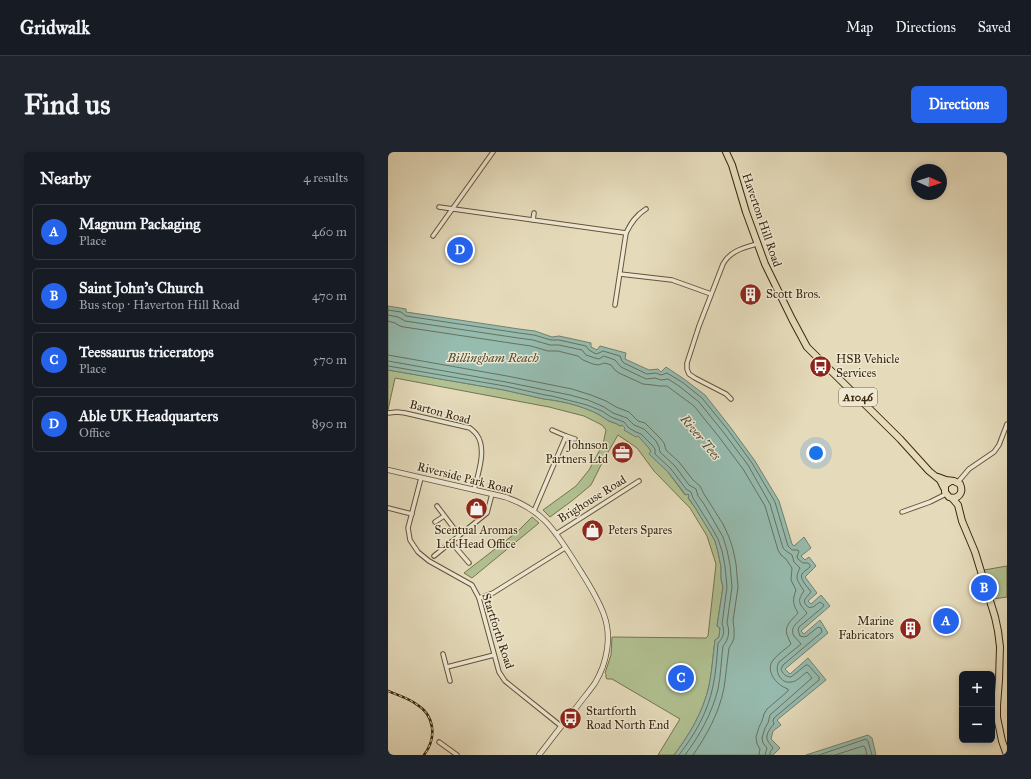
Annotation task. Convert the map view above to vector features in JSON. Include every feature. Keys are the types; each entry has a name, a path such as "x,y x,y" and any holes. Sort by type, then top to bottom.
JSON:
{"main road":[{"name":"Haverton Hill Road","path":"726,152 732,165 746,212 767,270 807,347 900,439 929,471 940,480 945,491 958,505 962,521 975,552 998,631 1000,665 996,706 1002,740 1007,755"},
{"path":"934,476 954,481"},
{"name":"Haverton Hill Road","path":"954,481 962,487 960,510"},
{"path":"945,491 945,485 954,481"},
{"path":"952,498 957,497 961,493"}],"street":[{"path":"433,236 493,152"},
{"path":"456,202 457,209"},
{"path":"439,207 626,233"},
{"path":"615,305 626,233 630,224 638,214 646,209"},
{"path":"533,220 534,213"},
{"path":"731,399 726,394 689,374 687,363 698,326 722,264 726,258 738,250 757,244"},
{"path":"620,274 672,280 711,294"},
{"name":"Barton Road","path":"388,413 405,413 470,428 480,441 482,455 474,490"},
{"path":"954,481 994,452 1000,445 1007,424"},
{"path":"552,430 574,439"},
{"path":"534,511 566,436"},
{"name":"Riverside Park Road","path":"388,470 518,501 540,516 556,534 595,596 604,616 607,629 608,639 604,663 595,682 539,755"},
{"name":"Startforth Road","path":"421,478 408,528 410,540 418,552 429,561 472,585 479,598 499,672 505,681 561,726"},
{"name":"Brighouse Road","path":"556,534 639,481"},
{"path":"902,512 930,502 945,491"},
{"path":"434,556 487,513 492,494"},
{"path":"437,506 459,535"},
{"path":"388,508 412,514"},
{"path":"435,522 444,516"},
{"path":"451,542 468,563"},
{"path":"479,598 493,593 565,548"},
{"path":"443,654 450,681"},
{"path":"447,667 494,655"},
{"path":"439,742 457,755"}],"green space":[{"path":"388,370 504,390 579,406 592,411 609,421 620,426 622,425 627,430 637,435 651,451 650,454 668,472 685,495 688,494 688,498 715,541 721,567 723,587 717,626 720,628 719,637 715,640 709,686 703,705 695,722 674,755 658,755 680,719 612,679 607,679 605,673 611,655 612,637 706,638 708,636 716,564 707,536 690,508 654,471 637,448 618,435 591,485 550,517 543,510 576,486 589,470 603,444 606,430 602,425 584,416 549,407 395,378 388,410"},
{"path":"532,517 539,523 472,578 464,573 517,532"},
{"path":"1007,566 1007,597 993,599 984,570"}],"water":[{"path":"388,306 406,309 406,312 535,331 552,337 559,336 591,343 591,347 597,350 600,346 626,353 625,359 649,370 658,369 661,372 666,367 705,395 755,461 779,501 792,544 794,546 804,537 811,548 801,556 805,560 809,557 816,566 805,577 817,593 808,601 811,604 821,595 830,606 801,631 804,634 820,620 828,633 785,669 790,674 808,658 826,680 777,720 781,725 773,731 771,739 780,748 773,755 674,755 695,722 706,696 710,680 715,640 719,637 720,628 717,626 723,587 721,567 715,541 688,497 688,494 686,495 668,472 649,454 651,451 648,447 638,436 636,437 624,430 625,428 622,425 620,426 592,411 572,404 504,390 388,370"},
{"path":"868,735 872,738 876,755 806,755"}],"railway":[{"path":"388,691 413,702 427,714 432,727 432,734 431,741 424,755"}],"place":[{"name":"Able UK Headquarters","path":"460,250"},
{"name":"Scott Bros.","path":"751,294"},
{"name":"HSB Vehicle Services","path":"821,366"},
{"name":"Johnson Partners Ltd","path":"623,452"},
{"name":"Scentual Aromas Ltd Head Office","path":"476,509"},
{"name":"Peters Spares","path":"593,530"},
{"name":"Saint John's Church","path":"984,588"},
{"name":"Magnum Packaging","path":"946,621"},
{"name":"Marine Fabricators","path":"910,628"},
{"name":"Teessaurus triceratops","path":"681,678"},
{"name":"Startforth Road North End","path":"570,718"}],"water label":[{"name":"Billingham Reach","path":"493,357"},
{"name":"River Tees","path":"701,437"}]}
